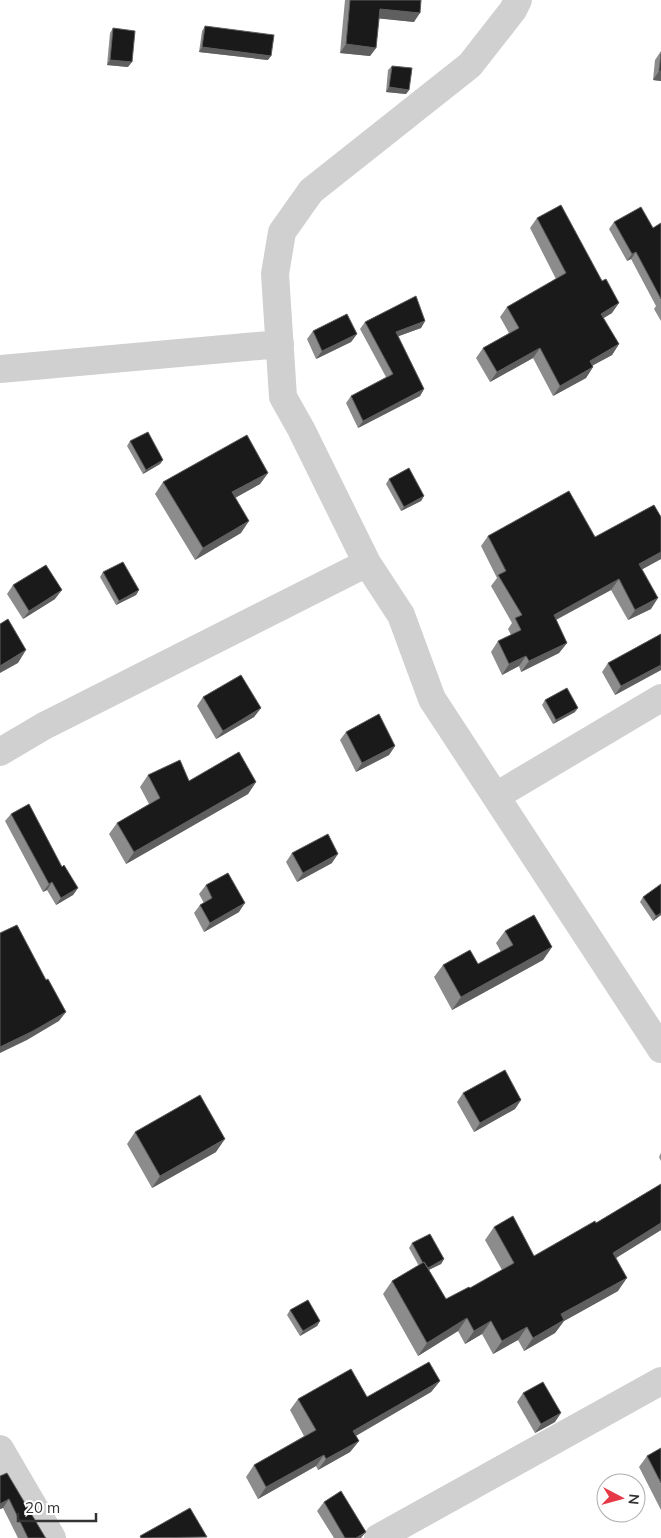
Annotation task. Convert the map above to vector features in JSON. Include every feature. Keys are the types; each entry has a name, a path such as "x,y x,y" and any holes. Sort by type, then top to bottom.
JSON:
{"street":[{"path":"518,0 513,10 470,65 311,191 282,232 275,274 283,397 301,429 367,563 401,615 432,700 661,1048"},
{"path":"0,369 280,344"},
{"path":"0,752 44,726 367,563"},
{"path":"496,796 661,698"},
{"path":"378,1538 661,1381"},
{"path":"0,1449 52,1538"}],"building":[{"path":"350,0 421,0 420,13 380,9 376,48 346,44"},
{"path":"205,26 274,35 271,56 202,47"},
{"path":"113,28 135,31 132,62 110,60"},
{"path":"661,54 661,71 659,71"},
{"path":"392,66 412,68 409,90 389,87"},
{"path":"561,205 602,281 606,279 619,303 601,314 619,344 590,361 593,367 560,386 540,348 497,372 483,348 519,328 507,307 566,273 537,218"},
{"path":"641,207 653,228 661,223 661,299 636,252 632,254 614,222"},
{"path":"416,296 425,321 396,332 424,389 363,421 351,396 393,374 365,322"},
{"path":"347,314 357,334 322,351 313,331"},
{"path":"148,432 163,460 146,470 130,441"},
{"path":"247,435 268,473 232,492 249,521 203,548 163,482"},
{"path":"409,468 424,496 404,507 389,479"},
{"path":"569,491 595,537 654,505 661,517 661,552 639,564 658,598 635,610 619,579 554,615 567,643 529,661 526,656 509,664 498,641 521,630 515,618 522,615 498,575 506,571 488,536"},
{"path":"123,562 139,590 119,601 103,572"},
{"path":"46,565 62,590 29,611 13,585"},
{"path":"8,619 26,650 0,666 0,624"},
{"path":"661,634 661,665 621,686 608,663"},
{"path":"241,675 261,708 223,731 203,697"},
{"path":"567,688 578,708 556,720 545,700"},
{"path":"379,714 395,746 362,763 346,732"},
{"path":"239,752 256,782 134,852 117,823 160,798 148,775 180,760 189,781"},
{"path":"29,804 62,867 64,865 78,888 61,898 52,882 49,884 11,814"},
{"path":"328,834 338,854 303,873 292,853"},
{"path":"228,873 245,903 210,923 200,905 212,898 206,885"},
{"path":"661,884 661,913 656,916 643,897"},
{"path":"534,915 552,947 461,997 443,965 470,950 478,964 513,945 505,931"},
{"path":"17,925 46,980 48,979 66,1012 0,1047 0,933"},
{"path":"505,1070 521,1100 480,1123 463,1093"},
{"path":"200,1095 225,1139 160,1176 135,1132"},
{"path":"661,1184 661,1223 613,1253 627,1278 561,1314 564,1320 533,1338 527,1327 502,1341 491,1321 474,1331 467,1318 427,1343 392,1281 424,1262 446,1299 470,1288 514,1263 494,1227 513,1216 534,1256 595,1221 596,1223"},
{"path":"430,1234 444,1259 428,1268 423,1263 412,1243"},
{"path":"308,1300 320,1321 303,1331 290,1310"},
{"path":"429,1362 440,1381 353,1431 359,1441 326,1459 324,1455 266,1487 254,1465 316,1430 298,1399 351,1369 367,1397"},
{"path":"543,1382 561,1413 541,1424 523,1393"},
{"path":"661,1448 661,1483 647,1456"},
{"path":"7,1473 46,1538 28,1538 9,1499 0,1504 0,1476"},
{"path":"341,1491 366,1532 356,1538 345,1538 324,1502"},
{"path":"190,1508 207,1537 141,1538 140,1536"}]}
